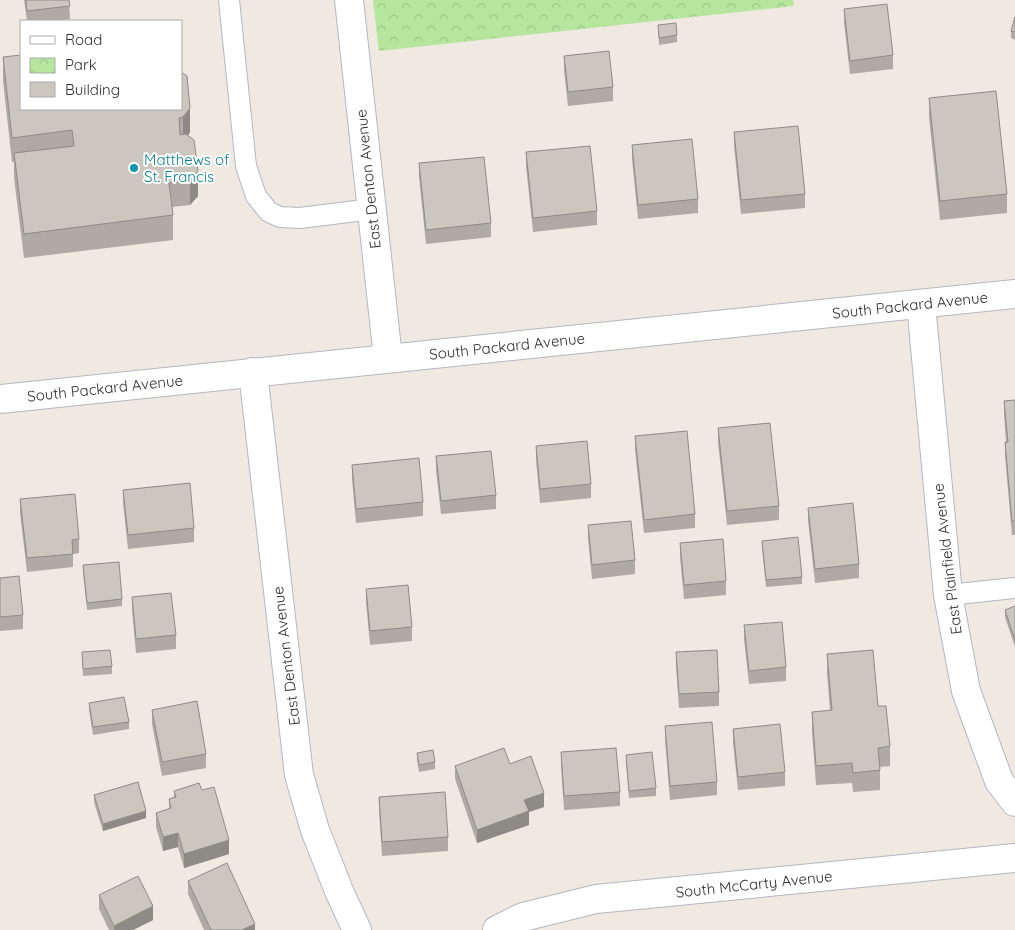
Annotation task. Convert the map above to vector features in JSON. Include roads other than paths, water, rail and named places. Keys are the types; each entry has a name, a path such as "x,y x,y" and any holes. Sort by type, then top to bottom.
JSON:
{"street":[{"name":"East Denton Avenue","path":"349,0 388,358"},
{"name":"South Packard Avenue","path":"0,399 1015,294"},
{"name":"East Plainfield Avenue","path":"921,304 948,595 966,691 999,781 1015,802"},
{"name":"East Denton Avenue","path":"253,372 299,775 315,830 357,930"},
{"name":"South McCarty Avenue","path":"498,930 523,917 596,899 1015,858"}],"lane":[{"path":"229,0 246,166 256,196 269,212 280,217 300,218 372,209"},
{"path":"948,595 1015,588"}],"place":[{"name":"Matthews of St. Francis","path":"134,168"}]}
